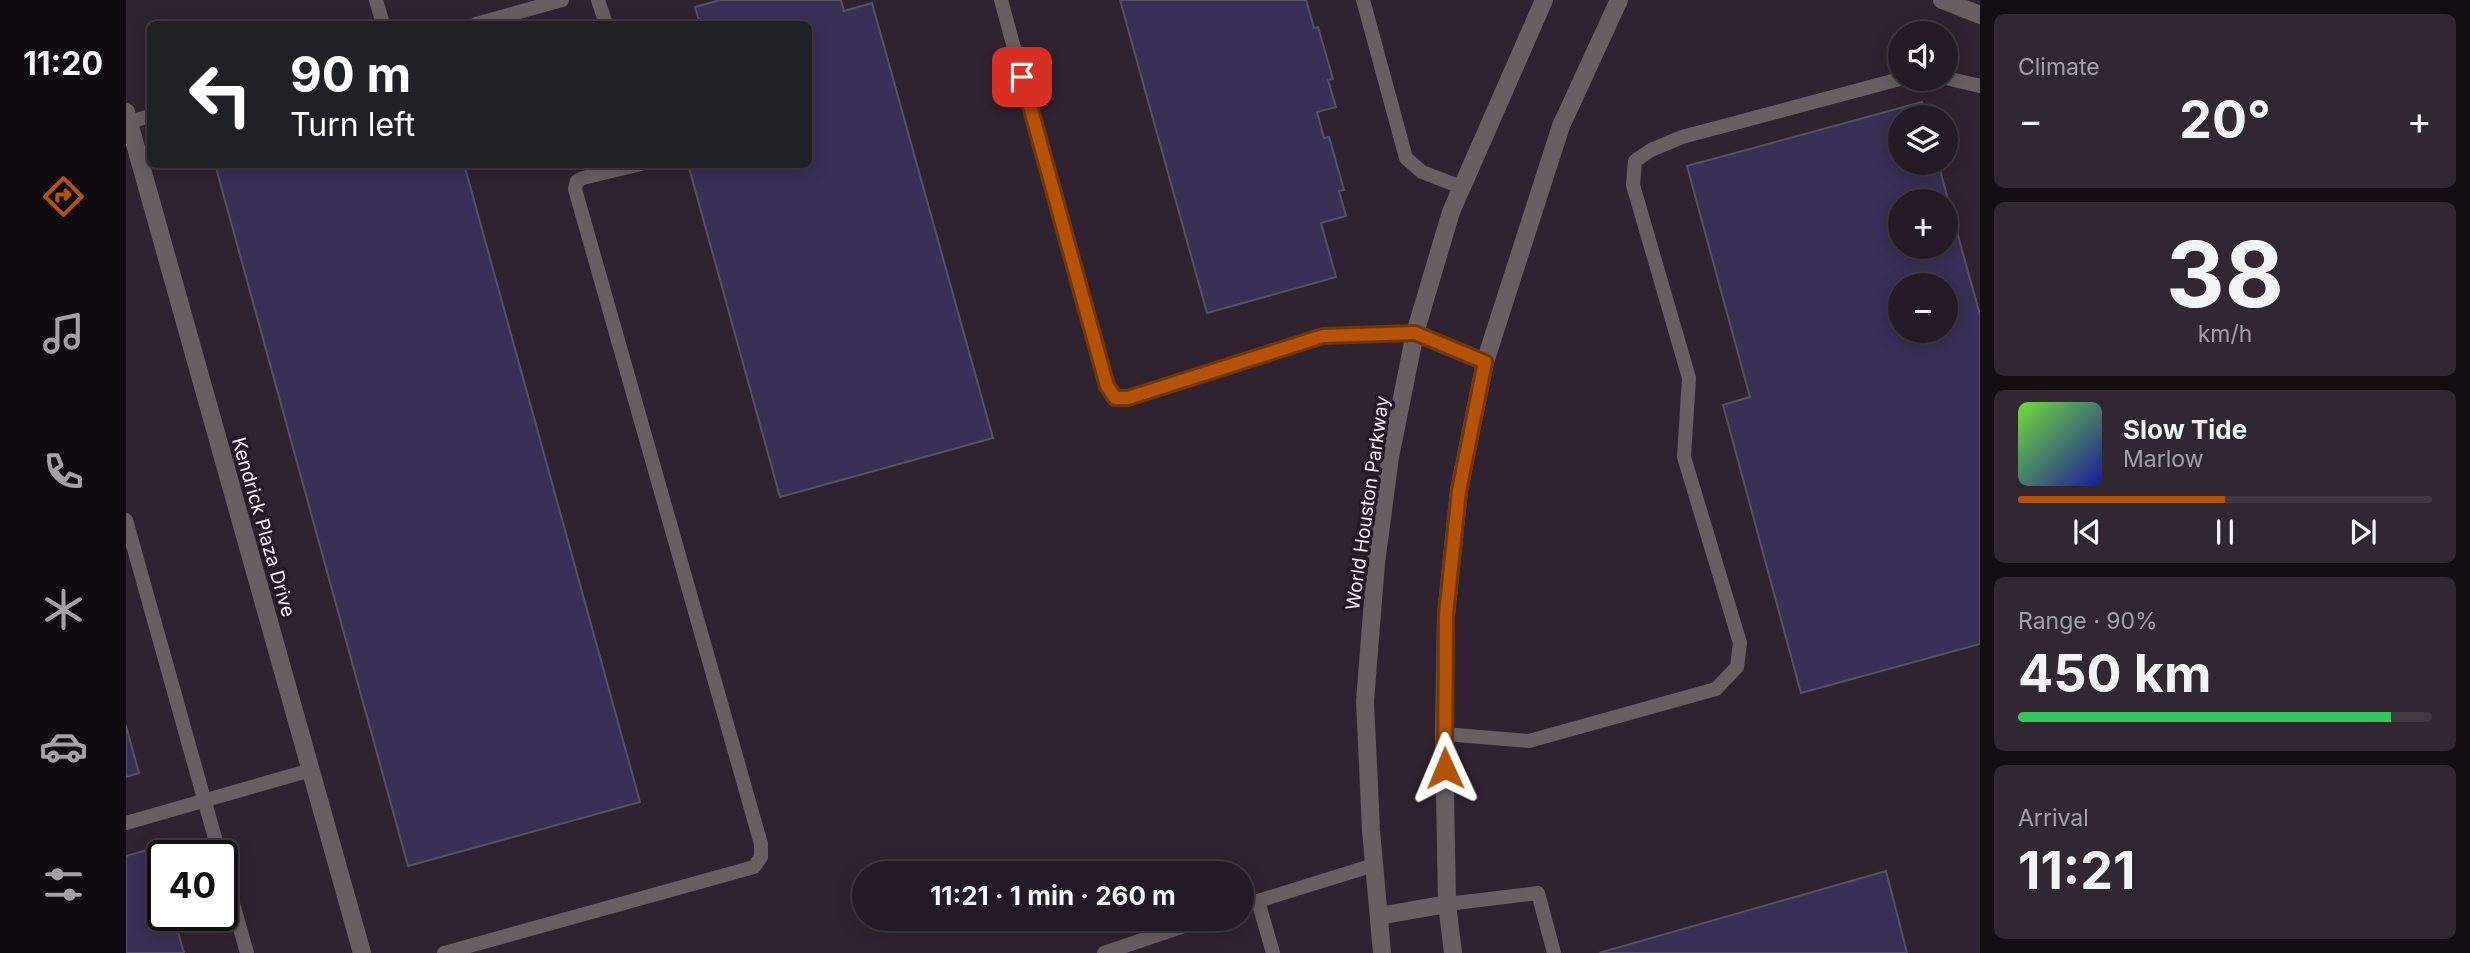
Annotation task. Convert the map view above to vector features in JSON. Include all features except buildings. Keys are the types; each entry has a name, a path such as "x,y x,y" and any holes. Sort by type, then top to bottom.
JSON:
{"street":[{"name":"World Houston Parkway","path":"1382,953 1370,804 1366,687 1376,564 1390,457 1415,333 1451,212 1544,0"},
{"path":"1453,953 1447,904 1444,734 1446,615 1459,491 1485,362 1561,126 1619,0"},
{"path":"1942,0 1980,15"},
{"name":"Kendrick Plaza Drive","path":"128,117 362,953"},
{"path":"1415,333 1485,362"},
{"path":"1379,916 1447,904"}],"lane":[{"path":"376,0 382,21"},
{"path":"487,21 562,0"},
{"path":"598,0 605,21"},
{"path":"1001,0 1107,386 1115,398 1128,398 1323,336 1415,333"},
{"path":"1363,0 1406,158 1422,172 1461,187"},
{"path":"1958,81 1980,86"},
{"path":"1444,734 1529,741 1716,689 1737,667 1740,643 1684,457 1689,378 1633,184 1635,161 1651,149 1682,137 1888,82"},
{"path":"128,117 147,116"},
{"path":"444,953 754,867 761,857 761,844 575,189 577,181 583,177 623,168"},
{"path":"126,520 215,840"},
{"path":"126,823 311,770"},
{"path":"1254,902 1374,865"},
{"path":"1447,904 1538,893 1554,953"},
{"path":"1258,901 1273,953"},
{"path":"238,921 247,953"},
{"path":"1104,953 1169,931"}],"route":[{"path":"1022,77 1107,386 1115,398 1128,398 1323,336 1415,333 1485,362 1459,491 1446,615 1445,768"}]}
